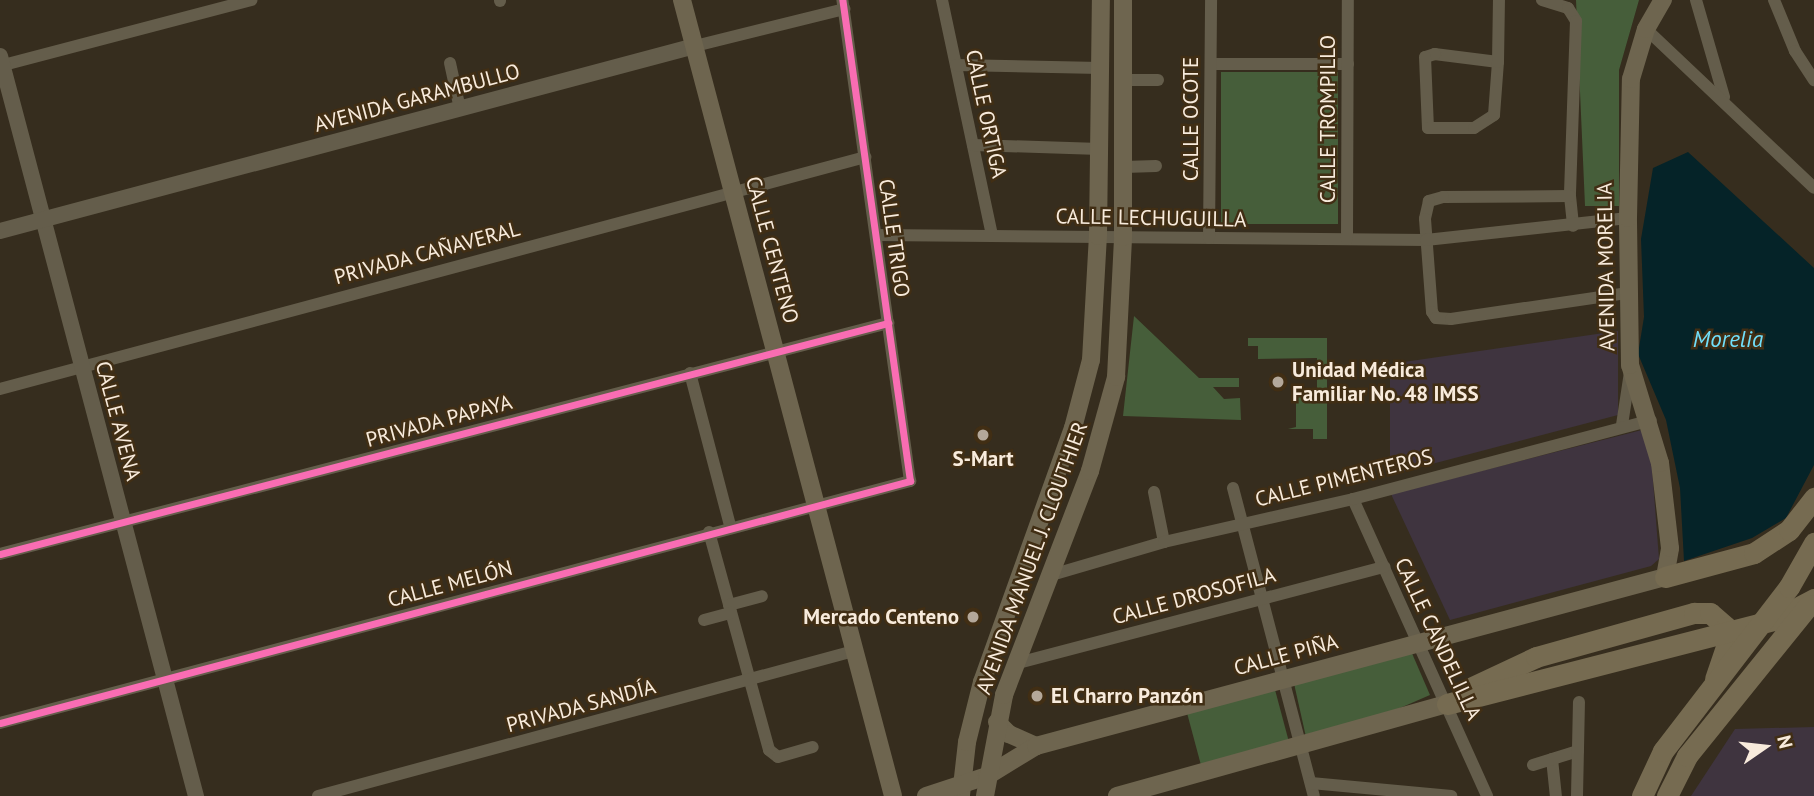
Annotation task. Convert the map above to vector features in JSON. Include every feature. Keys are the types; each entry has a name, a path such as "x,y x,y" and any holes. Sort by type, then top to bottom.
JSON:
{"main road":[{"name":"CALLE CENTENO","path":"682,0 893,796"},
{"name":"AVENIDA MANUEL J. CLOUTHIER","path":"963,793 982,682 1076,417 1091,360 1098,236 1101,0"},
{"name":"AVENIDA MANUEL J. CLOUTHIER","path":"985,796 997,722 1014,664 1090,471 1116,377 1123,237 1123,0"},
{"name":"AVENIDA MORELIA","path":"1663,0 1646,29 1631,79 1628,293 1630,365 1651,420 1670,548 1665,577"},
{"path":"1665,577 1764,548 1789,530 1814,498"},
{"path":"1642,796 1663,751 1715,679 1789,587 1814,543"},
{"name":"CALLE PIÑA","path":"926,796 963,793 1036,746 1665,577"},
{"path":"1117,796 1514,684 1774,620 1814,598"},
{"path":"1667,796 1686,756 1814,598"},
{"path":"1447,704 1506,668 1694,613 1710,613 1726,627 1728,641 1715,679"},
{"path":"982,682 980,730 992,746"},
{"path":"997,722 1009,734 1036,746"}],"street":[{"path":"1,63 251,0"},
{"name":"CALLE ORTIGA","path":"942,0 992,235"},
{"name":"CALLE OCOTE","path":"1209,237 1211,0"},
{"name":"CALLE TROMPILLO","path":"1347,239 1348,0"},
{"path":"1498,62 1435,54 1425,57 1428,128 1474,128 1489,120 1496,106 1498,62 1499,0"},
{"path":"1696,0 1712,66 1726,102"},
{"path":"1774,0 1795,51 1814,80"},
{"path":"1549,1 1567,8 1576,21 1570,196 1573,226"},
{"name":"AVENIDA GARAMBULLO","path":"0,230 695,46 843,4"},
{"name":"CALLE TRIGO","path":"843,4 910,481"},
{"path":"1646,29 1814,188"},
{"name":"CALLE AVENA","path":"1,63 196,796"},
{"path":"450,63 460,109"},
{"path":"1211,64 1348,64"},
{"path":"956,65 1100,68"},
{"path":"1124,80 1158,80"},
{"path":"973,145 1100,149"},
{"name":"PRIVADA CAÑAVERAL","path":"0,389 865,157"},
{"path":"1124,167 1156,166"},
{"path":"1570,196 1435,198 1426,206 1432,312 1443,319 1628,293"},
{"name":"CALLE LECHUGUILLA","path":"876,234 1426,240 1628,218"},
{"name":"PRIVADA PAPAYA","path":"0,554 775,350 888,323"},
{"path":"1622,425 1630,365"},
{"path":"690,373 730,526"},
{"name":"CALLE PIMENTEROS","path":"1048,576 1164,542 1353,499 1622,425 1651,420"},
{"name":"CALLE MELÓN","path":"0,723 730,526 910,481"},
{"path":"1233,488 1314,796"},
{"path":"1154,492 1164,542"},
{"name":"CALLE CANDELILLA","path":"1353,499 1487,796"},
{"path":"709,532 748,682 771,755 813,747"},
{"name":"CALLE DROSOFILA","path":"1014,664 1384,567"},
{"path":"704,620 762,596"},
{"name":"PRIVADA SANDÍA","path":"318,796 855,651"},
{"path":"1577,796 1579,702"},
{"path":"1532,765 1578,751"},
{"path":"1552,759 1556,796"},
{"path":"1311,783 1451,796"}],"shaded area":[{"path":"1618,331 1618,415 1390,475 1390,364"},
{"path":"1642,430 1650,442 1659,559 1651,566 1450,620 1391,494"},
{"path":"1814,727 1814,796 1691,796 1735,729"}],"green space":[{"path":"1576,0 1639,0 1619,70 1619,206 1585,206"},
{"path":"1221,72 1338,72 1338,224 1221,224"},
{"path":"1134,316 1199,378 1239,378 1239,387 1213,387 1224,399 1240,398 1241,420 1123,416"},
{"path":"1248,338 1327,338 1327,439 1313,439 1313,429 1288,429 1296,427 1296,392 1317,392 1317,358 1258,359 1258,346 1248,346"},
{"path":"1411,651 1430,695 1370,721 1306,737 1293,679"},
{"path":"1274,686 1290,744 1202,768 1186,710"}],"water":[{"name":"Morelia","path":"1688,152 1814,268 1814,465 1786,518 1752,538 1684,561 1680,488 1666,420 1638,354 1644,317 1641,239 1653,168"}],"cycle path":[{"path":"0,723 910,481 842,0"},
{"path":"0,554 888,323"}],"place":[{"name":"Unidad Médica Familiar No. 48 IMSS","path":"1278,382"},
{"name":"S-Mart","path":"983,435"},
{"name":"Mercado Centeno","path":"973,617"},
{"name":"El Charro Panzón","path":"1037,696"}]}
